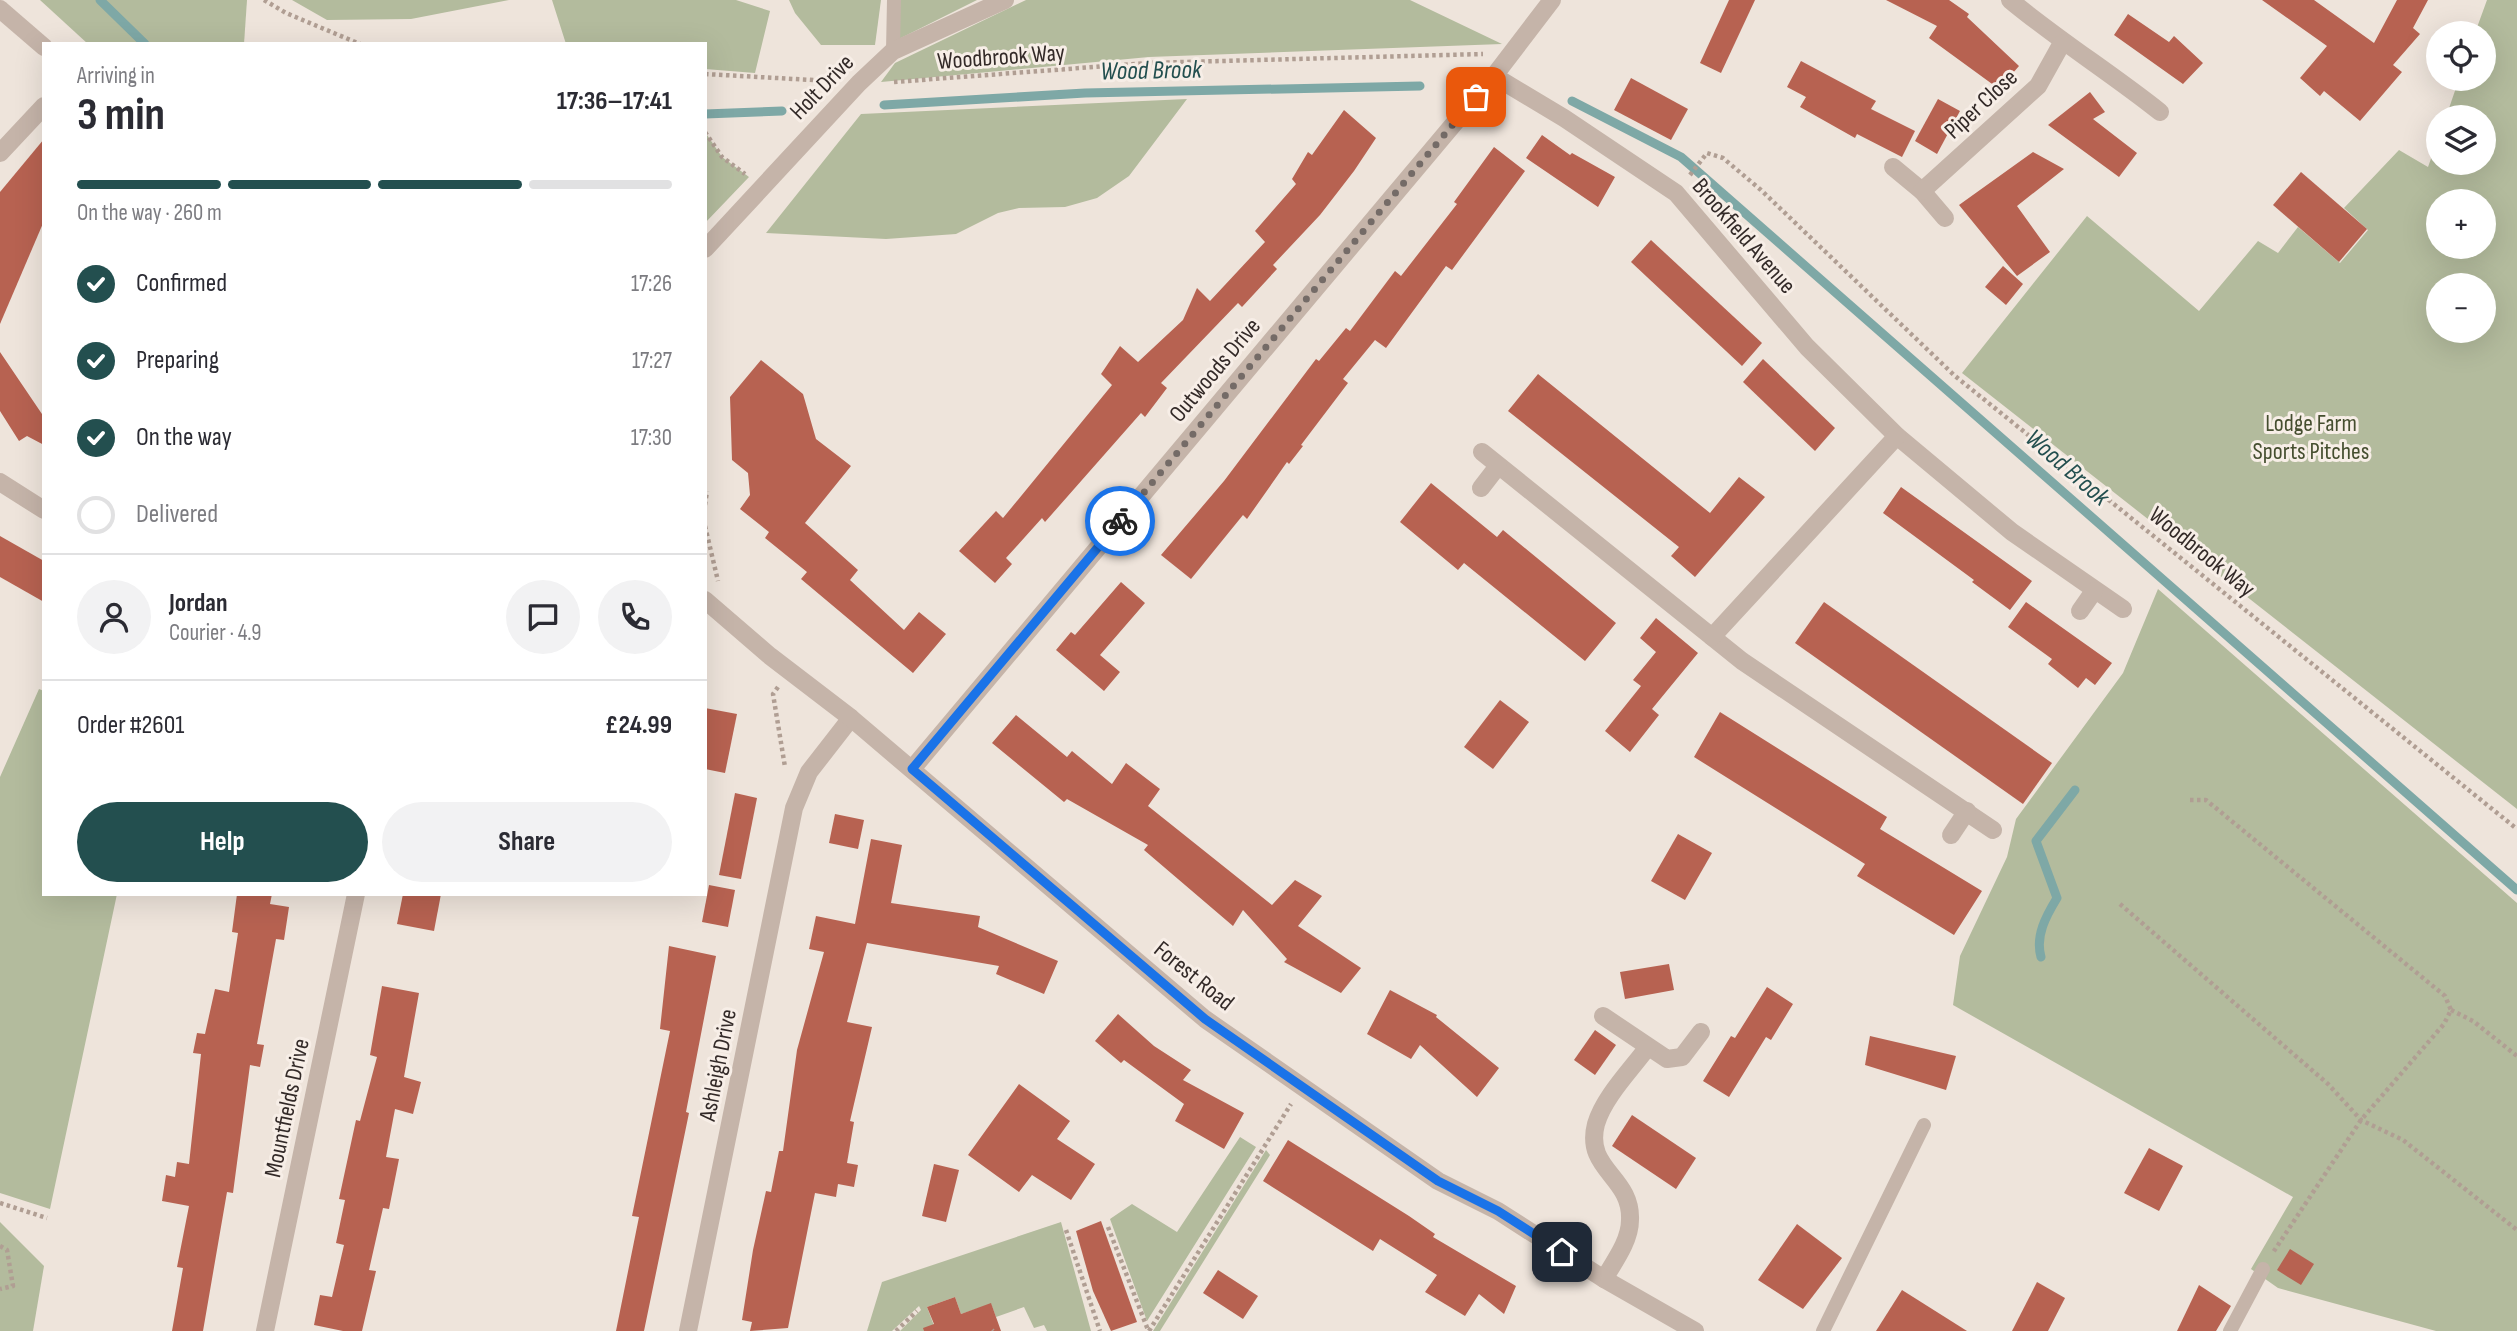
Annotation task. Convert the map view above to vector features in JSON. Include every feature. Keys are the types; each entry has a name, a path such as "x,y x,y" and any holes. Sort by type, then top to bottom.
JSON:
{"street":[{"name":"Holt Drive","path":"707,247 859,83 893,51 1005,0"},
{"name":"Outwoods Drive","path":"912,769 1494,76 1552,0"},
{"path":"2010,0 2062,43 2109,72 2160,112"},
{"path":"0,9 42,45"},
{"name":"Piper Close","path":"1922,191 2038,86 2062,43"},
{"name":"Brookfield Avenue","path":"1494,76 1564,118 1676,193 1807,347 1897,436 2012,532 2123,609"},
{"path":"0,153 42,108"},
{"path":"1893,167 1922,191 1945,218"},
{"path":"1712,637 1897,436"},
{"path":"1482,452 1742,661 1993,830"},
{"path":"1481,488 1498,466"},
{"path":"0,482 42,509"},
{"path":"2080,611 2094,591"},
{"name":"Forest Road","path":"708,602 912,769 1205,1019 1438,1181 1498,1211 1604,1279 1695,1331"},
{"name":"Ashleigh Drive","path":"688,1331 794,808 809,772 851,718"},
{"path":"1951,835 1967,811"},
{"name":"Mountfields Drive","path":"265,1331 356,896"},
{"path":"1604,1016 1647,1048 1667,1059 1675,1059 1690,1050 1702,1032"},
{"path":"1604,1279 1626,1239 1630,1221 1625,1189 1601,1165 1594,1149 1596,1127 1601,1112 1647,1048"}],"lane":[{"path":"893,51 894,0"},
{"path":"1823,1331 1924,1125"},
{"path":"2230,1331 2263,1269"}],"path":[{"path":"264,0 286,13 355,42"},
{"name":"Woodbrook Way","path":"707,75 859,83 967,78 1160,62 1480,54 1508,59"},
{"path":"707,135 722,157 762,187"},
{"name":"Woodbrook Way","path":"1687,179 1707,153 1723,158 1761,190 1955,376 2517,829"},
{"path":"707,535 718,582 708,602"},
{"path":"790,671 773,694 778,735 794,808"},
{"path":"2190,800 2206,800 2445,996 2451,1010 2473,1021 2517,1056"},
{"path":"2120,904 2328,1084 2361,1120 2403,1140 2517,1230"},
{"path":"2263,1269 2361,1120 2444,1024 2451,1010"},
{"path":"1149,1331 1301,1087"},
{"path":"0,1203 47,1218"},
{"path":"1108,1227 1149,1331"},
{"path":"1066,1230 1094,1303 1100,1331"},
{"path":"0,1246 7,1251 13,1286 0,1289"},
{"path":"896,1331 917,1311"}],"green space":[{"path":"40,0 247,0 244,42 86,42"},
{"path":"292,0 509,0 411,19 327,20"},
{"path":"552,0 736,0 770,11 755,73 707,69 707,42 565,42"},
{"path":"789,0 881,0 875,45 821,45 795,13"},
{"path":"895,0 977,0 889,44"},
{"path":"1026,0 1410,0 1502,44 1149,57 881,82 895,63"},
{"name":"Lodge Farm Sports Pitches","path":"2487,0 2517,0 2517,809 1962,373 2087,216 2199,311 2258,241 2278,253 2298,227 2340,263 2368,230 2344,208 2399,150 2426,166 2426,175 2496,175 2496,105 2450,105 2455,91 2496,91 2496,21 2479,21"},
{"path":"1187,99 1129,176 1097,198 1065,207 1019,208 998,213 956,234 886,239 766,233 861,114"},
{"path":"707,135 722,157 749,177 707,221"},
{"path":"2158,589 2517,903 2517,1331 2436,1331 2278,1288 2251,1269 2293,1197 1953,1005 1960,956 2007,857 2016,819 2123,673"},
{"path":"39,689 42,690 42,896 117,896 50,1209 0,1193 0,777"},
{"path":"1240,1137 1256,1147 1147,1321 1110,1219 1132,1204 1177,1232"},
{"path":"1266,1150 1270,1155 1160,1331 1153,1331"},
{"path":"0,1222 44,1266 33,1331 0,1331"},
{"path":"1061,1222 1091,1331 1047,1331 1044,1325 1034,1328 1024,1307 996,1317 991,1304 961,1314 955,1297 927,1307 936,1331 900,1331 921,1310 919,1306 892,1331 867,1331 882,1282"}],"building":[{"path":"1729,0 1755,0 1721,73 1700,63"},
{"path":"1886,0 1949,0 1969,14 1967,17 2019,66 1999,89 1929,38 1937,26"},
{"path":"2262,0 2314,0 2374,43 2397,0 2428,0 2413,28 2420,34 2393,65 2402,72 2360,121 2324,91 2320,96 2300,78 2327,46"},
{"path":"2128,14 2169,42 2174,36 2203,63 2183,84 2114,35"},
{"path":"1801,61 1876,101 1871,109 1915,131 1902,157 1857,134 1855,138 1800,107 1806,97 1787,87"},
{"path":"1631,78 1688,109 1671,140 1614,110"},
{"path":"2090,92 2105,112 2093,119 2137,153 2119,177 2048,125"},
{"path":"1938,99 1960,111 1937,154 1915,141"},
{"path":"1344,110 1376,138 1354,171 1320,215 1273,265 1277,269 1242,307 1238,303 1161,383 1167,388 1145,417 1141,413 1045,522 1042,518 1006,558 1012,564 995,583 959,551 996,511 1003,518 1112,385 1101,374 1120,346 1138,362 1183,320 1197,288 1210,301 1265,242 1255,231 1296,184 1292,179 1308,152 1312,155"},
{"path":"1542,135 1570,155 1572,153 1615,177 1598,207 1526,158"},
{"path":"42,141 42,226 0,324 0,192"},
{"path":"1494,147 1525,171 1452,270 1446,266 1386,348 1375,340 1343,379 1348,383 1301,445 1303,446 1289,464 1287,462 1247,519 1243,515 1191,579 1161,555 1224,481 1316,359 1319,361 1346,328 1350,331 1395,271 1401,276 1457,204 1454,202"},
{"path":"2033,152 2064,169 2017,206 2050,252 2017,276 1959,205"},
{"path":"2301,172 2367,229 2339,262 2273,205"},
{"path":"1651,240 1762,343 1742,366 1631,262"},
{"path":"2003,266 2023,284 2006,305 1985,287"},
{"path":"0,352 42,414 42,444 27,436 19,441 0,411"},
{"path":"1763,359 1835,428 1815,451 1743,382"},
{"path":"761,360 803,394 816,439 851,466 805,523 858,570 850,580 904,630 919,612 946,634 913,673 801,579 807,572 765,538 769,532 740,509 750,495 748,473 732,460 730,397"},
{"path":"1538,374 1710,513 1739,477 1765,497 1695,577 1671,556 1679,547 1508,411"},
{"path":"1431,483 1497,537 1503,530 1616,623 1585,661 1464,563 1458,570 1400,522"},
{"path":"1901,487 2032,581 2010,610 1883,513"},
{"path":"0,536 42,560 42,601 0,577"},
{"path":"1121,582 1145,603 1100,655 1120,672 1104,691 1056,650 1071,632 1075,635"},
{"path":"1824,602 2052,763 2023,804 1795,643"},
{"path":"2026,602 2112,663 2095,685 2086,678 2078,688 2048,664 2052,659 2008,627"},
{"path":"1656,618 1698,653 1652,709 1659,715 1630,752 1605,731 1641,686 1633,680 1656,652 1640,638"},
{"path":"1500,700 1529,722 1493,769 1464,747"},
{"path":"707,708 737,714 725,773 707,769"},
{"path":"1720,712 1887,817 1880,829 1982,891 1954,935 1857,876 1865,864 1694,757"},
{"path":"1016,715 1067,757 1072,751 1112,784 1126,763 1160,789 1148,806 1272,905 1295,880 1322,896 1298,926 1361,968 1341,993 1284,962 1287,959 1243,910 1233,926 1144,850 1148,845 1067,799 1064,802 992,743"},
{"path":"735,793 757,798 741,879 719,875"},
{"path":"835,814 864,820 858,849 829,843"},
{"path":"1678,834 1712,853 1685,900 1651,881"},
{"path":"871,839 902,845 891,903 980,916 978,927 1058,961 1044,994 996,974 999,966 867,943 847,1022 872,1027 850,1121 854,1122 847,1163 858,1165 854,1187 838,1184 836,1197 815,1193 788,1328 750,1331 752,1322 742,1320 753,1250 766,1191 771,1192 779,1151 783,1151 797,1050 824,952 809,949 816,916 855,924"},
{"path":"709,885 735,890 728,927 702,922"},
{"path":"237,896 272,896 270,904 289,907 284,940 276,939 257,1044 264,1045 260,1067 250,1065 233,1193 227,1192 203,1331 172,1331 183,1268 177,1267 189,1206 162,1201 166,1175 175,1177 177,1162 189,1164 201,1054 193,1053 197,1033 205,1034 215,989 229,992 238,933 232,932"},
{"path":"403,896 441,896 434,931 397,924"},
{"path":"669,946 716,956 686,1112 689,1113 644,1331 616,1331 639,1217 632,1216 670,1031 660,1029"},
{"path":"1669,964 1674,990 1625,999 1620,972"},
{"path":"382,986 419,993 404,1077 421,1082 413,1114 395,1109 386,1157 399,1159 389,1209 383,1208 369,1270 376,1271 362,1331 343,1331 314,1325 320,1295 332,1297 344,1245 336,1243 345,1200 339,1199 356,1120 360,1121 377,1057 370,1055"},
{"path":"1767,987 1793,1004 1771,1040 1766,1037 1729,1097 1703,1081 1731,1036 1735,1038"},
{"path":"1390,990 1437,1015 1436,1017 1499,1068 1477,1097 1420,1045 1411,1059 1367,1034"},
{"path":"1118,1014 1154,1046 1191,1070 1183,1080 1244,1113 1224,1149 1175,1121 1184,1104 1124,1060 1121,1063 1095,1041"},
{"path":"1595,1030 1616,1045 1595,1075 1574,1060"},
{"path":"1870,1036 1956,1056 1946,1090 1865,1065"},
{"path":"1019,1084 1070,1121 1057,1139 1095,1164 1071,1200 1032,1175 1019,1192 968,1155"},
{"path":"1632,1115 1696,1158 1676,1189 1612,1146"},
{"path":"1288,1140 1409,1216 1435,1234 1433,1237 1516,1286 1504,1314 1479,1294 1465,1316 1425,1292 1437,1275 1380,1239 1373,1251 1263,1181"},
{"path":"2149,1148 2183,1166 2159,1211 2124,1193"},
{"path":"934,1164 959,1170 946,1222 922,1216"},
{"path":"1101,1221 1137,1322 1111,1331 1093,1291 1076,1231"},
{"path":"1797,1224 1842,1258 1803,1309 1758,1280"},
{"path":"2290,1249 2314,1264 2301,1285 2277,1270"},
{"path":"1218,1270 1258,1296 1243,1319 1203,1293"},
{"path":"2037,1282 2065,1298 2048,1331 2012,1331"},
{"path":"2199,1285 2231,1306 2216,1331 2177,1331"},
{"path":"1902,1290 1967,1331 1876,1331"},
{"path":"955,1297 961,1314 991,1303 1001,1331 924,1331 923,1328 934,1324 927,1307"}],"waterway":[{"name":"Wood Brook","path":"100,0 143,42"},
{"name":"Wood Brook","path":"884,105 1085,93 1420,86"},
{"name":"Wood Brook","path":"1572,101 1681,157 2517,890"},
{"name":"Wood Brook","path":"707,114 782,111"},
{"path":"2041,957 2039,941 2057,898 2036,841 2075,790"}],"way so far":[{"path":"1120,521 1476,97"}],"route":[{"path":"1120,521 912,769 1021,865 1205,1019 1438,1181 1498,1211 1562,1252"}]}
